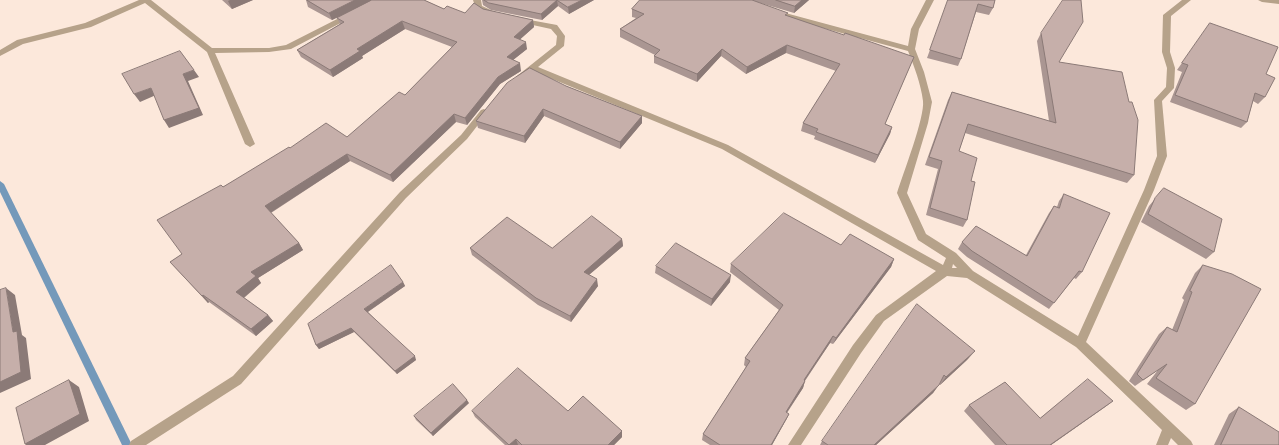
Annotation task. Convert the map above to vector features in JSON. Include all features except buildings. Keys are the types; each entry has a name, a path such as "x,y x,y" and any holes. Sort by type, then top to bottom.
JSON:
{"street":[{"path":"0,53 20,42 88,25 145,0 210,51 250,144"},
{"path":"477,0 479,6 488,13 496,14"},
{"path":"930,0 915,29 912,49 928,102 924,123 902,193 922,237 952,256 969,274 1080,344 1187,445"},
{"path":"1080,344 1149,190 1162,156 1158,100 1170,88 1171,68 1166,52 1168,14 1187,0"},
{"path":"1262,0 1279,2"},
{"path":"772,11 912,49"},
{"path":"210,51 269,50 288,47 355,13"},
{"path":"510,18 554,27 561,36 560,46 534,68 510,83"},
{"path":"534,68 725,148 945,271 969,274"},
{"path":"135,445 237,380 403,195 464,137 491,104"},
{"path":"794,445 857,349 880,318 945,271 952,256"},
{"path":"1162,445 1169,428"}],"waterway":[{"path":"0,184 127,445"}]}
